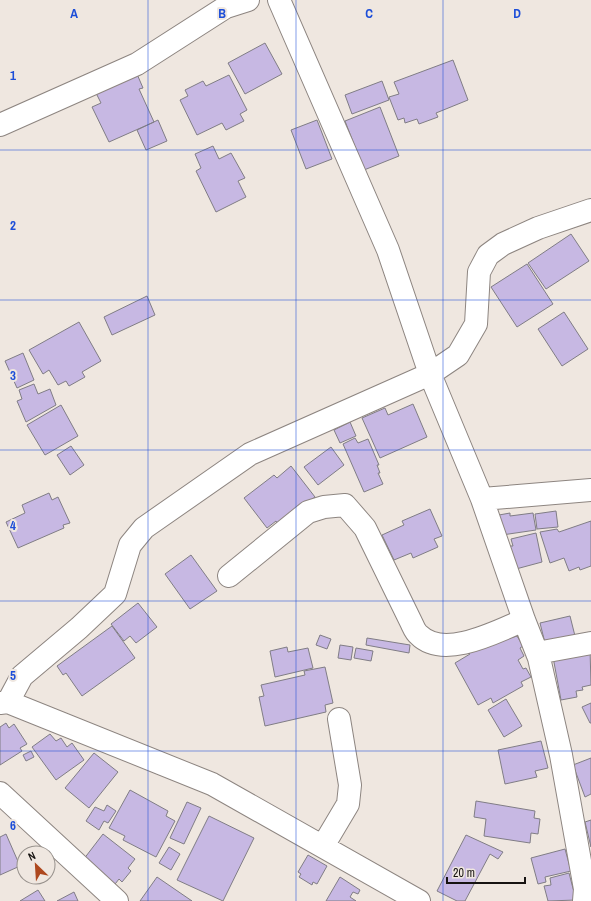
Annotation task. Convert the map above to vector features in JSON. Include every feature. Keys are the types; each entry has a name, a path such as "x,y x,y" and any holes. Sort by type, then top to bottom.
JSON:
{"street":[{"path":"0,125 137,64 226,7 248,0"},
{"path":"279,0 388,250 430,374 482,499 537,653 561,755 586,890 584,901"},
{"path":"419,901 212,784 4,703 22,676 79,628 114,594 130,545 144,528 250,454 430,374 458,355 476,324 479,272 488,255 503,244 538,228 591,210"},
{"path":"482,499 591,490"},
{"path":"228,576 308,512 324,507 345,505 365,528 418,635 429,642 449,645 477,639 524,620"},
{"path":"537,653 591,643"},
{"path":"323,846 348,804 349,798 350,785 339,719"},
{"path":"0,793 117,901"}],"building":[{"path":"265,43 282,74 245,94 228,63"},
{"path":"453,60 468,100 436,113 438,117 419,124 417,119 405,123 404,118 398,120 389,97 399,94 394,82"},
{"path":"137,74 143,88 139,89 154,122 109,142 92,107 101,103 96,93"},
{"path":"229,75 247,110 240,114 244,121 226,130 222,123 197,135 180,100 188,96 185,90 203,81 206,86"},
{"path":"382,81 389,100 352,114 345,95"},
{"path":"380,107 399,156 364,170 345,121"},
{"path":"158,120 167,141 146,150 137,130"},
{"path":"317,120 332,159 306,169 291,130"},
{"path":"213,146 219,159 231,153 245,178 238,181 246,197 216,212 196,171 201,168 195,154"},
{"path":"571,234 589,261 546,289 528,263"},
{"path":"527,264 553,304 517,327 491,287"},
{"path":"147,296 155,315 112,335 104,317"},
{"path":"564,312 588,349 562,366 538,329"},
{"path":"79,322 101,361 82,372 85,377 69,386 66,381 58,385 49,370 43,374 29,350"},
{"path":"23,353 34,380 17,388 5,361"},
{"path":"34,384 38,394 50,389 56,405 26,422 17,401 22,399 19,390"},
{"path":"413,404 427,437 380,458 362,418 385,408 388,415"},
{"path":"61,405 78,436 45,455 27,425"},
{"path":"350,422 356,436 340,443 334,430"},
{"path":"355,438 358,443 368,439 379,465 377,465 380,473 378,473 383,484 364,492 343,444"},
{"path":"71,446 84,465 70,475 57,455"},
{"path":"331,447 344,465 318,485 304,467"},
{"path":"291,466 315,497 278,525 276,521 267,528 244,498 274,475 277,478"},
{"path":"49,493 52,500 58,497 70,523 63,525 64,528 18,548 6,522 25,513 22,505"},
{"path":"430,509 442,536 434,539 438,547 413,558 411,553 394,560 382,535 404,525 402,521"},
{"path":"556,511 558,527 537,529 535,514"},
{"path":"510,513 510,516 533,513 536,530 502,535 499,515"},
{"path":"591,521 591,566 580,570 579,567 569,571 564,558 550,563 540,532 557,529 559,532"},
{"path":"536,533 542,562 516,569 510,546 513,546 511,539"},
{"path":"191,555 217,591 190,609 165,574"},
{"path":"138,603 157,627 136,643 130,636 124,641 111,624"},
{"path":"570,616 575,636 545,643 540,623"},
{"path":"112,626 135,658 82,696 66,673 63,675 57,666"},
{"path":"320,635 331,639 327,649 316,645"},
{"path":"517,636 523,646 520,648 524,656 518,660 523,669 526,668 531,677 521,682 523,686 493,703 491,698 478,705 455,663 470,654 466,650"},
{"path":"367,638 410,645 409,653 366,645"},
{"path":"340,645 353,647 351,660 338,658"},
{"path":"287,647 288,652 308,648 313,668 275,677 270,651"},
{"path":"356,648 373,651 371,661 354,658"},
{"path":"590,649 591,685 582,687 583,690 576,691 577,697 561,700 553,657"},
{"path":"325,667 333,703 325,705 326,712 265,726 259,697 264,696 261,685 305,675 304,671"},
{"path":"506,699 522,726 504,737 488,710"},
{"path":"591,703 591,723 590,723 582,707"},
{"path":"6,723 9,728 14,724 27,744 20,748 22,751 0,765 0,727"},
{"path":"50,734 56,741 61,738 67,747 72,743 84,760 56,780 32,747"},
{"path":"541,741 548,768 535,771 537,777 505,784 498,750"},
{"path":"31,751 34,757 26,761 23,755"},
{"path":"94,753 118,772 89,808 65,788"},
{"path":"591,758 591,794 585,797 573,765"},
{"path":"130,790 168,811 166,816 175,821 156,857 123,840 125,836 109,828"},
{"path":"476,801 535,811 534,818 540,819 538,834 531,833 530,843 484,836 486,819 474,817"},
{"path":"187,802 201,808 184,844 170,838"},
{"path":"107,805 116,811 108,823 104,821 99,830 86,821 95,807 104,811"},
{"path":"209,816 254,838 223,901 177,880"},
{"path":"591,820 591,847 585,822"},
{"path":"6,834 16,857 16,868 0,875 0,837"},
{"path":"103,834 135,859 128,868 131,871 122,882 119,879 112,888 80,864"},
{"path":"466,835 503,852 498,859 490,854 465,901 457,901 437,891"},
{"path":"169,847 180,854 171,870 159,863"},
{"path":"565,849 571,871 545,877 546,882 538,884 531,858"},
{"path":"308,855 327,866 317,884 313,882 312,885 299,877 301,874 298,872"},
{"path":"569,873 576,900 548,901 544,886 551,885 550,878"},
{"path":"157,877 192,901 140,901"},
{"path":"340,877 360,890 358,894 353,892 350,897 356,901 326,901"},
{"path":"38,890 45,901 20,901"},
{"path":"74,892 78,901 57,901"}]}
